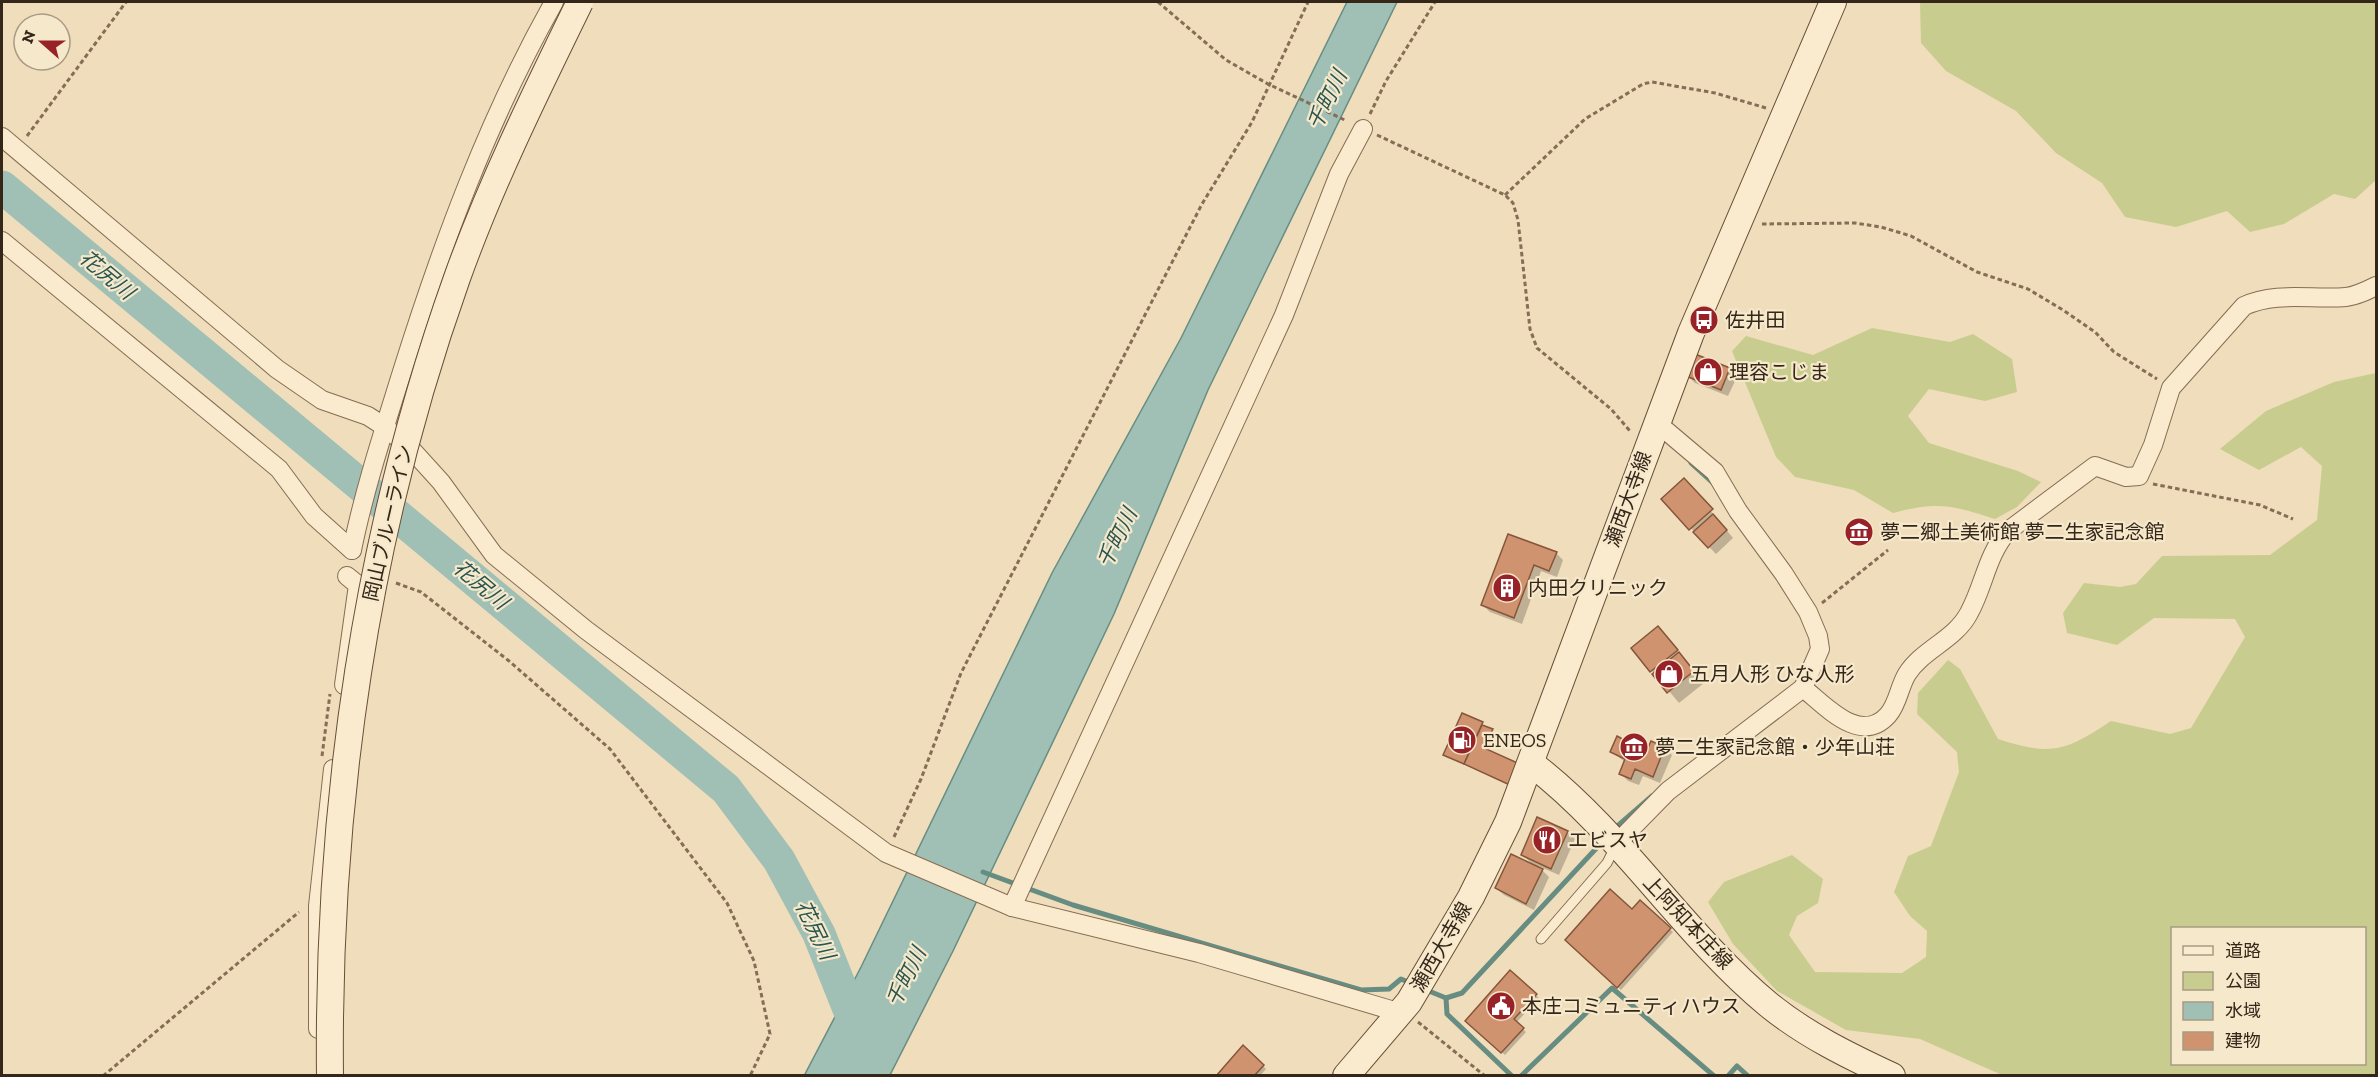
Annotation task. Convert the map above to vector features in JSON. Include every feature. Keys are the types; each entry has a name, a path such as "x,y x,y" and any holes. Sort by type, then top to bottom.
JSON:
{"main road":[{"name":"岡山ブルーライン","path":"330,1076 334,902 344,770 378,561 410,430 457,277 522,120 580,2"},
{"name":"瀬西大寺線","path":"1346,1076 1405,1008 1432,965 1480,878 1532,764 1647,447 1738,220 1833,2"},
{"name":"上阿知本庄線","path":"1532,764 1611,837 1712,951 1769,1005 1838,1050 1892,1076"}],"street":[{"path":"2,241 279,470 314,516 352,550 382,434 424,301 483,147 554,2"},
{"path":"1012,908 1284,315 1356,125"},
{"path":"2,137 277,369 322,400 368,417 382,434 412,450 441,482 494,555 586,630 892,856 1012,908 1199,953 1405,1008"},
{"path":"1803,688 1835,714 1857,727 1870,727 1887,717 1907,674 1954,634 1969,614 1996,543 2008,531 2095,466 2126,477 2139,476 2153,445 2171,387 2244,306 2257,300 2308,296 2345,297 2376,286"},
{"path":"1611,837 1803,688 1820,649 1818,636 1808,612 1784,574 1738,511 1715,472 1657,423"},
{"path":"319,1076 318,906 358,585 346,576"}],"lane":[{"path":"1541,939 1607,863 1611,837"}],"path":[{"path":"17,150 126,2"},
{"path":"1158,2 1226,60 1268,84 1505,195 1513,203 1518,220 1530,329 1537,348 1611,409 1647,447"},
{"path":"892,856 961,674 1202,204 1252,122 1308,2"},
{"path":"1356,125 1435,2"},
{"path":"1505,195 1585,119 1621,96 1652,82 1715,93 1783,115"},
{"path":"1738,220 1771,225 1855,223 1881,227 1911,236 1977,272 2028,289 2095,332 2114,352 2171,387"},
{"path":"2139,476 2145,482 2260,506 2293,519"},
{"path":"1808,612 1888,550"},
{"path":"387,582 421,592 509,661 610,749 727,903 754,961 770,1034 750,1076"},
{"path":"321,767 331,687"},
{"path":"103,1076 305,907"},
{"path":"1405,1008 1485,1076"}],"green space":[{"path":"1920,2 2374,2 2376,4 2376,180 2355,199 2334,194 2284,224 2250,232 2227,211 2176,227 2125,217 2102,183 2056,153 2016,111 1946,71 1921,43"},
{"path":"1872,328 1950,342 1973,334 2012,359 2017,392 1985,401 1929,389 1908,416 1929,443 2018,471 2041,482 2017,507 1995,519 1967,510 1944,506 1922,507 1893,513 1854,490 1795,477 1776,457 1732,351 1746,336 1813,355"},
{"path":"2376,373 2376,1075 2002,1075 1920,1039 1846,1030 1777,991 1733,944 1708,902 1724,882 1792,855 1823,879 1818,903 1797,916 1789,935 1815,972 1902,973 1926,957 1927,931 1910,916 1894,892 1908,856 1931,846 1959,772 1957,752 1917,714 1918,693 1948,660 1960,669 1998,739 2045,749 2069,745 2111,721 2170,734 2191,728 2245,637 2235,619 2154,618 2117,645 2067,633 2063,613 2084,583 2120,587 2136,584 2162,556 2270,555 2317,520 2322,466 2301,447 2259,470 2220,449 2266,411 2334,382"}],"water":[{"name":"千町川","path":"1347,2 1397,2 1208,390 1114,614 953,951 890,1075 804,1076 861,967 1052,573 1181,338"}],"building":[{"name":"理容こじま","path":"1695,354 1730,368 1721,390 1686,376"},
{"path":"1684,478 1713,509 1689,530 1661,499"},
{"path":"1713,514 1727,530 1708,548 1693,532"},
{"name":"内田クリニック","path":"1508,534 1557,552 1549,571 1534,565 1514,618 1481,605"},
{"path":"1658,626 1678,650 1650,672 1631,648"},
{"path":"1679,652 1694,671 1667,693 1652,674"},
{"name":"ENEOS","path":"1462,713 1483,722 1464,764 1443,755"},
{"path":"1482,725 1493,729 1484,748 1522,765 1512,786 1464,764"},
{"path":"1617,736 1646,752 1651,741 1665,747 1653,777 1635,769 1631,779 1619,774 1625,759 1610,752"},
{"path":"1537,817 1568,831 1551,869 1521,855"},
{"path":"1511,854 1543,869 1526,904 1495,888"},
{"path":"1610,889 1632,909 1640,900 1671,928 1617,988 1565,940"},
{"name":"本庄コミュニティハウス","path":"1510,970 1537,994 1514,1019 1524,1028 1501,1053 1465,1021"},
{"path":"1243,1045 1264,1065 1254,1076 1216,1076"}],"waterway":[{"name":"花尻川","path":"2,187 726,789 779,860 819,934 861,1039"},
{"path":"1691,463 1713,483"},
{"path":"1614,829 1652,796"},
{"path":"1424,989 1446,998 1462,993 1604,840"},
{"path":"983,872 1073,905 1361,990 1389,989 1401,979 1413,984"},
{"path":"1521,1076 1612,988 1714,1076"},
{"path":"1446,998 1447,1014 1512,1076"},
{"path":"1728,1076 1737,1066 1748,1076"}],"place":[{"name":"佐井田","path":"1704,320"},
{"name":"理容こじま","path":"1708,372"},
{"name":"夢二郷土美術館 夢二生家記念館","path":"1859,532"},
{"name":"内田クリニック","path":"1507,588"},
{"name":"五月人形 ひな人形","path":"1669,674"},
{"name":"ENEOS","path":"1462,740"},
{"name":"夢二生家記念館・少年山荘","path":"1634,747"},
{"name":"エビスヤ","path":"1547,840"},
{"name":"本庄コミュニティハウス","path":"1501,1006"}]}
